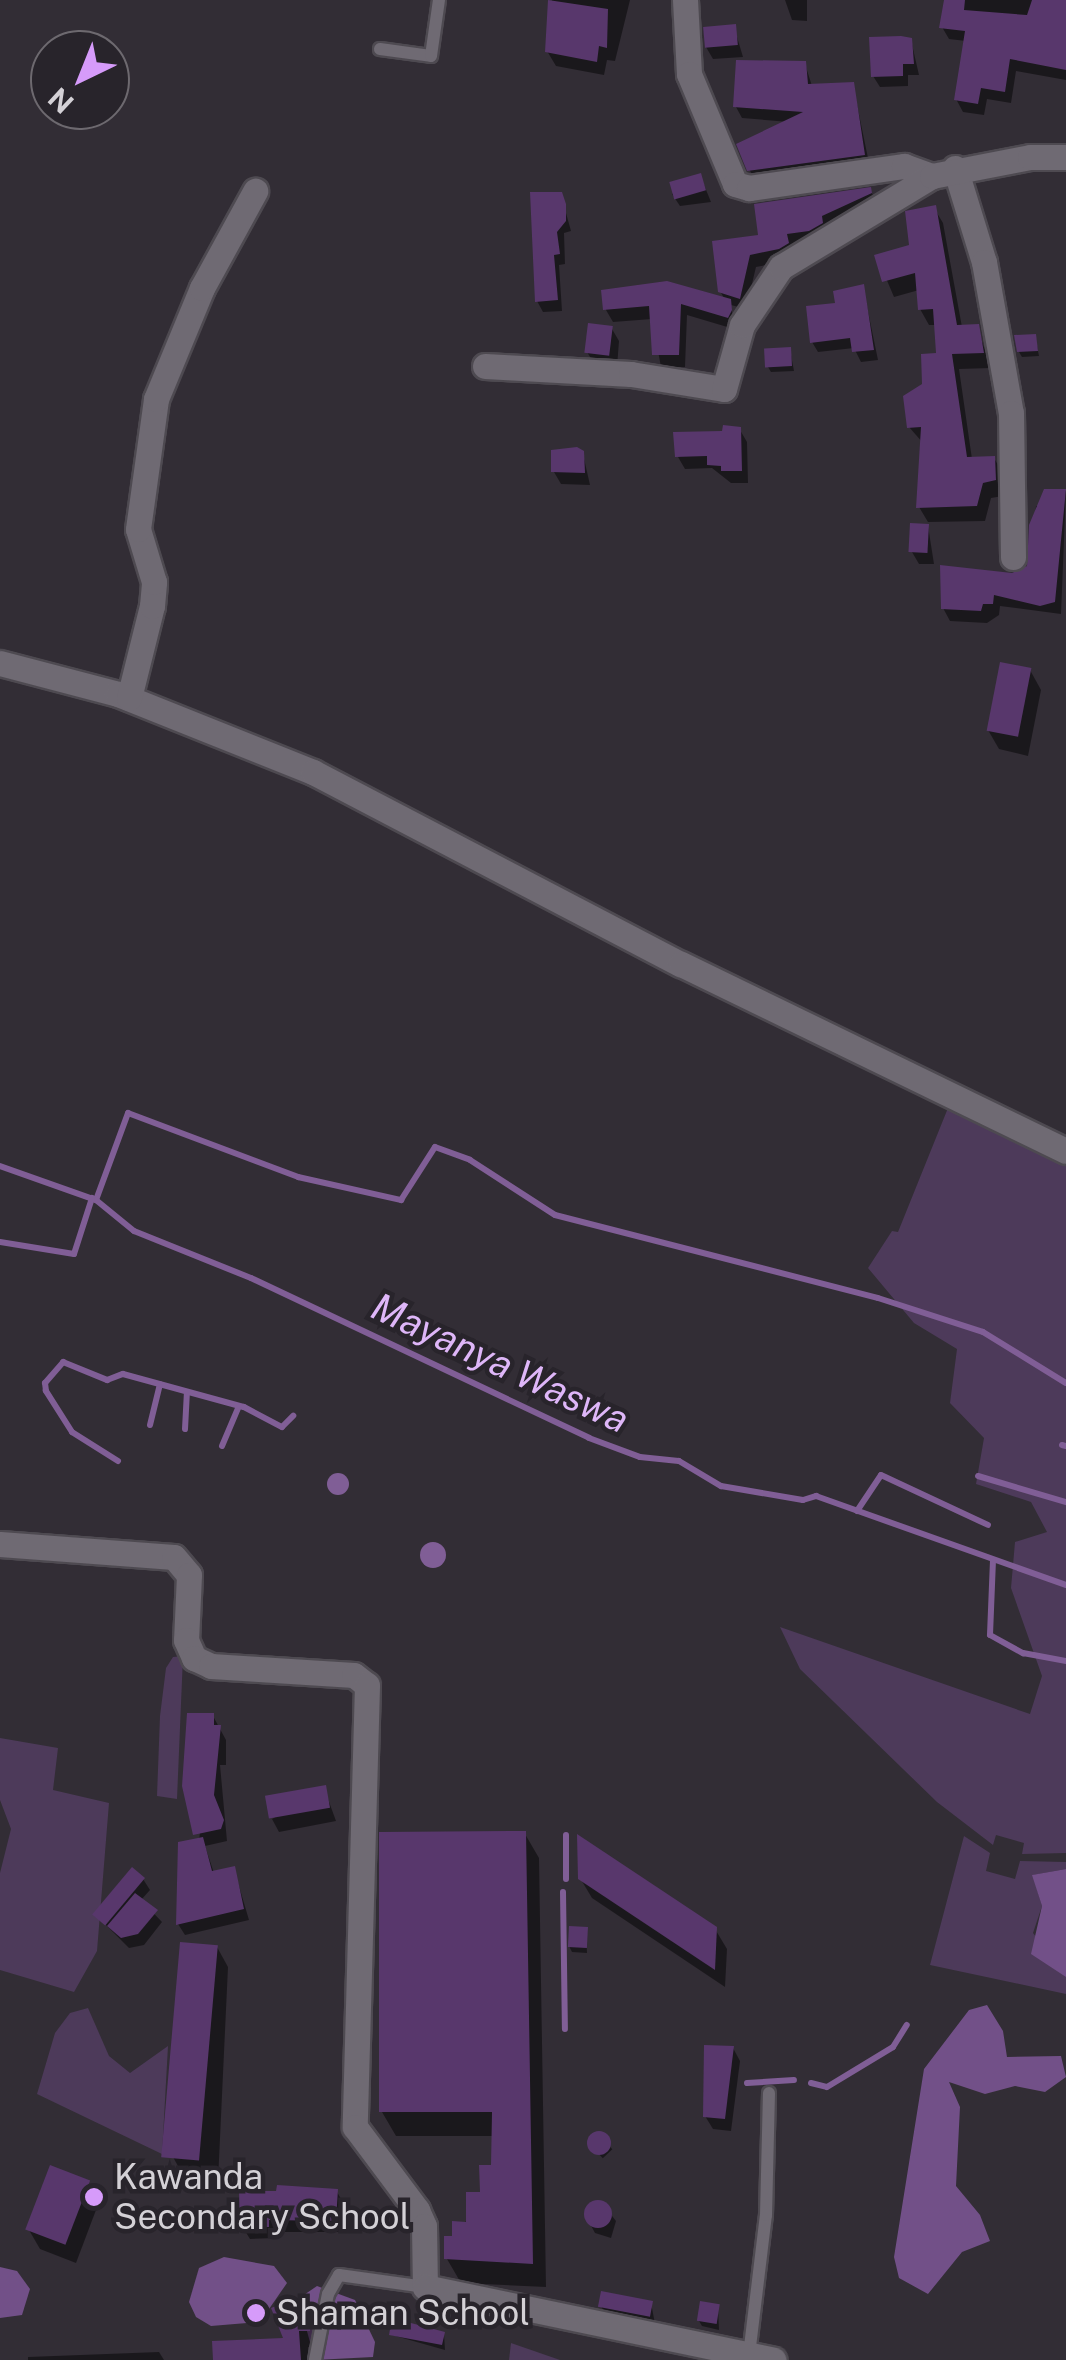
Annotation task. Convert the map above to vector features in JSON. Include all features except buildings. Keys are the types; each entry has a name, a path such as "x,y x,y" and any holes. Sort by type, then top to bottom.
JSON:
{"street":[{"path":"685,0 689,74 735,184 749,188 904,166 944,172 1066,157"},
{"path":"485,366 631,374 724,389 742,325 769,277 944,172"},
{"path":"944,172 984,262 1011,413 1013,557"},
{"path":"130,698 152,606 154,582 138,530 156,399 202,288 255,191"},
{"path":"0,662 130,698 313,772 682,964 1066,1151"},
{"path":"0,1544 174,1557 189,1574 186,1640 194,1658 211,1666 354,1675 367,1685 355,2127 424,2226 425,2287 761,2357"}],"lane":[{"path":"380,49 431,56 438,0"},
{"path":"761,2357 768,2093"},
{"path":"314,2360 328,2294 339,2275 425,2287"}],"shaded area":[{"path":"950,1103 1066,1158 1066,1853 1022,1854 1024,1843 996,1835 993,1845 937,1802 800,1669 780,1627 1030,1714 1042,1676 1011,1588 1015,1542 1047,1532 1031,1502 976,1484 984,1438 950,1403 957,1349 914,1323 868,1268 892,1231 898,1232"},
{"path":"338,1473 346,1476 346,1492 338,1495 330,1492 327,1484 330,1476"},
{"path":"433,1542 442,1546 446,1555 442,1564 433,1568 424,1564 420,1555 424,1546"},
{"path":"183,1656 177,1799 157,1796 160,1716 166,1668 173,1657"},
{"path":"0,1738 58,1748 53,1790 109,1803 97,1951 74,1992 0,1970 0,1873 11,1829 0,1800"},
{"path":"964,1836 990,1853 986,1871 1015,1879 1020,1861 1066,1862 1066,1869 1033,1875 1042,1906 1033,1933 1066,1977 1066,1994 930,1965"},
{"path":"1066,1869 1066,1977 1031,1954 1042,1906 1032,1875"},
{"path":"987,2005 1003,2031 1007,2057 1061,2056 1066,2077 1045,2092 1015,2086 985,2094 949,2082 960,2107 956,2186 980,2215 990,2241 962,2252 928,2294 899,2278 894,2257 924,2069 969,2010"},
{"path":"88,2008 109,2056 130,2073 168,2046 162,2154 37,2094 55,2033 70,2013"},
{"path":"224,2257 274,2266 287,2283 260,2322 211,2326 196,2317 189,2302 199,2268"},
{"path":"0,2267 17,2271 30,2289 22,2315 0,2318"},
{"path":"317,2286 355,2300 375,2342 373,2357 315,2360 298,2299"},
{"path":"511,2343 560,2360 509,2360"}],"waterway":[{"path":"96,1200 128,1113 298,1177 401,1200 435,1147 470,1160 555,1215 878,1298 983,1332 1066,1383"},
{"name":"Mayanya Waswa","path":"0,1166 96,1200 134,1231 251,1278 589,1438 640,1457 679,1461 721,1486 803,1500 816,1496 1066,1585"},
{"path":"0,1242 74,1254 92,1198"},
{"path":"118,1461 72,1432 46,1391 45,1383 63,1362 107,1380 123,1374 244,1407 282,1427 293,1416"},
{"path":"150,1425 160,1384"},
{"path":"185,1429 187,1393"},
{"path":"222,1446 239,1406"},
{"path":"1062,1445 1066,1446"},
{"path":"857,1511 881,1475 988,1525"},
{"path":"978,1476 1066,1502"},
{"name":"Mayanya Waswa","path":"993,1560 990,1635 1023,1653 1066,1661"},
{"path":"566,1835 566,1879"},
{"path":"563,1892 565,2029"},
{"path":"811,2083 827,2087 893,2047 907,2025"},
{"path":"747,2083 794,2080"}],"place":[{"name":"Kawanda Secondary School","path":"94,2197"},
{"name":"Shaman School","path":"256,2313"}]}
